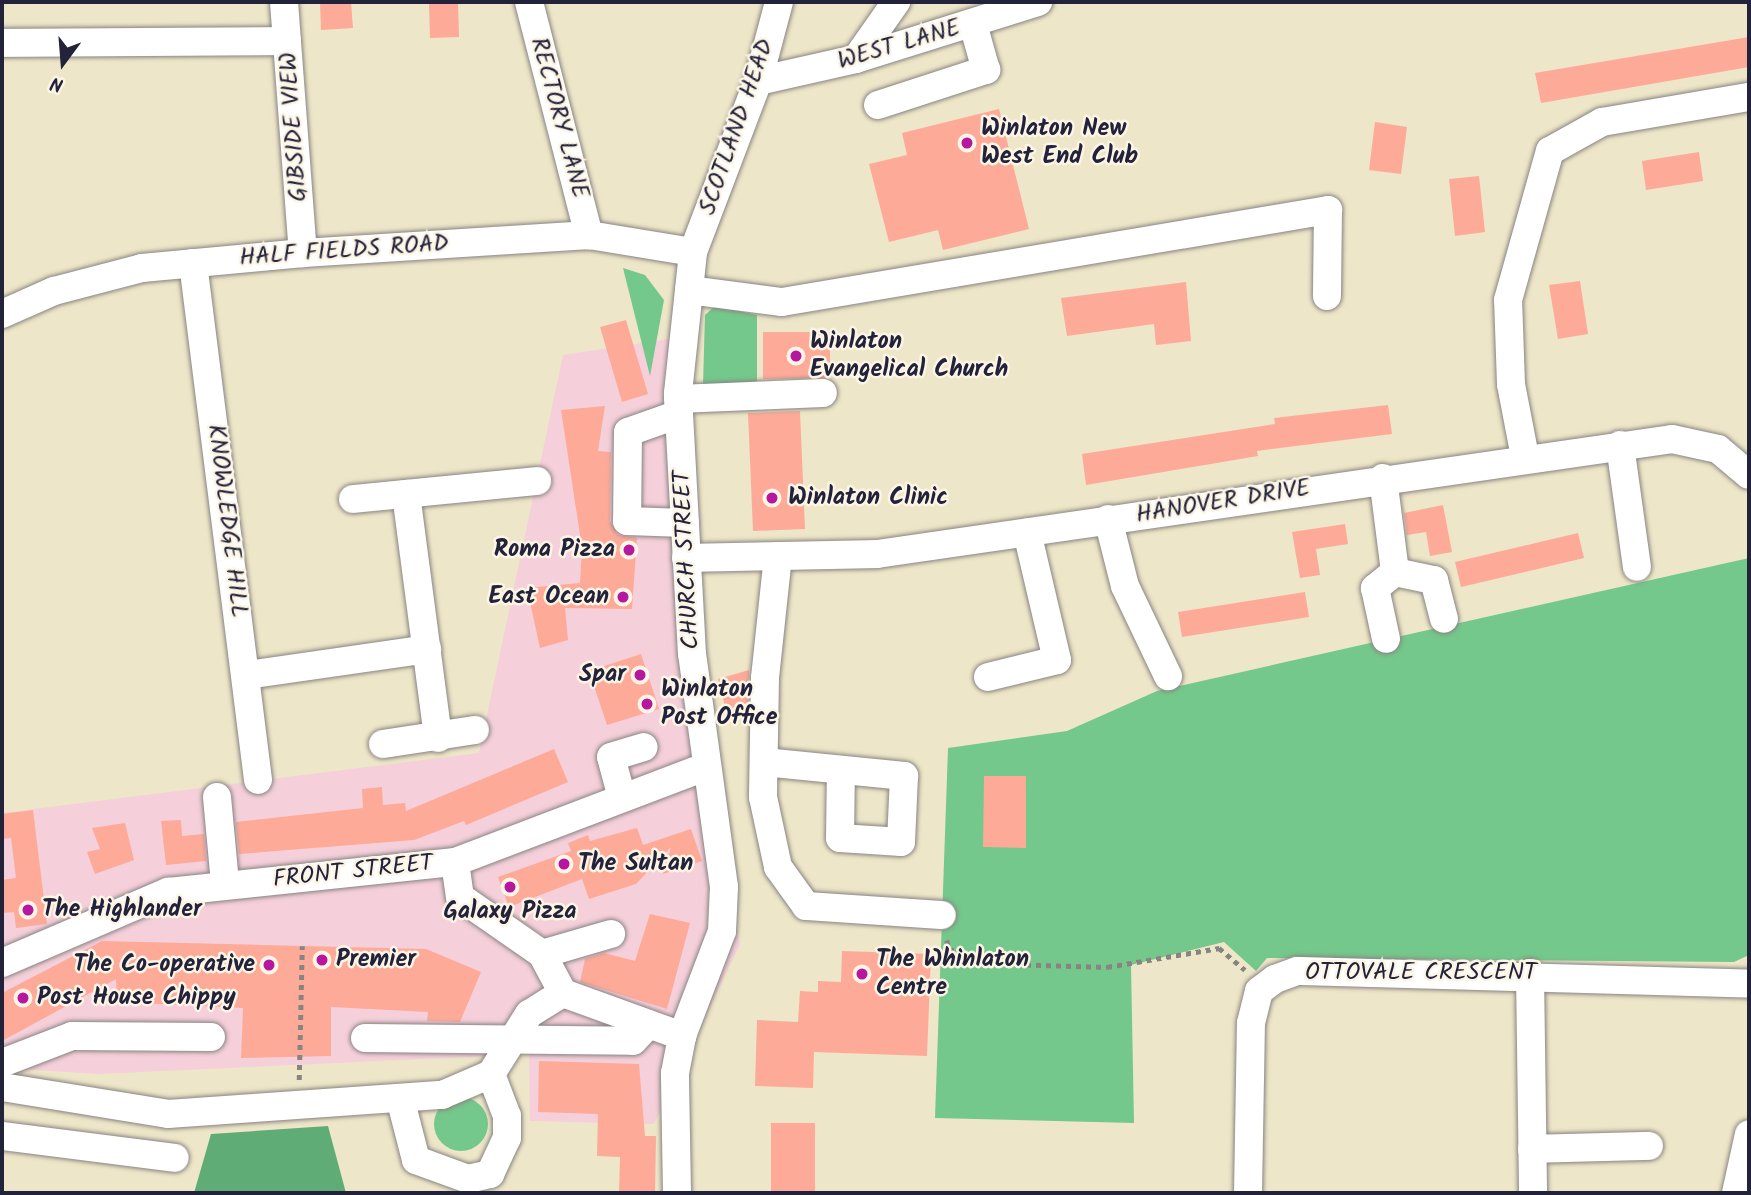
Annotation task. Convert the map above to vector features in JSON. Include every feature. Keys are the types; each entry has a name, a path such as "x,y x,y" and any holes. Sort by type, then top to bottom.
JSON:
{"street":[{"name":"GIBSIDE VIEW","path":"284,2 303,253"},
{"name":"RECTORY LANE","path":"529,2 589,235"},
{"name":"SCOTLAND HEAD","path":"693,252 758,81 779,2"},
{"path":"856,59 896,2"},
{"name":"WEST LANE","path":"758,81 856,59 1038,2"},
{"path":"878,105 986,70 973,24"},
{"path":"2,43 287,41"},
{"path":"1525,457 1511,384 1508,300 1550,151 1602,122 1749,97"},
{"path":"689,290 782,302 1328,210 1326,296"},
{"name":"HALF FIELDS ROAD","path":"2,314 54,290 193,263 303,253 589,235 693,252"},
{"name":"CHURCH STREET","path":"677,1193 675,1073 682,1036 722,931 722,844 703,768 678,406 693,252"},
{"name":"KNOWLEDGE HILL","path":"193,263 247,675 258,780"},
{"path":"685,523 626,521 628,432 678,406 823,393"},
{"name":"HANOVER DRIVE","path":"687,558 877,554 1525,457 1672,439 1718,449 1749,475"},
{"path":"1620,445 1637,567"},
{"path":"1383,478 1395,572"},
{"path":"352,499 537,481"},
{"path":"405,494 438,738"},
{"path":"1108,519 1125,586 1168,676"},
{"path":"988,677 1056,660 1027,531"},
{"path":"778,556 763,797 778,867 806,906 942,915"},
{"path":"1395,572 1434,580 1444,619"},
{"path":"1386,639 1375,588 1395,572"},
{"path":"247,675 427,649"},
{"path":"383,744 438,738 475,730"},
{"path":"622,798 611,757 644,747"},
{"path":"764,762 841,770"},
{"name":"FRONT STREET","path":"2,963 142,899 225,884 455,862 703,768"},
{"path":"217,797 225,884"},
{"path":"455,862 460,897 542,954 563,993 682,1036"},
{"path":"542,954 611,934"},
{"name":"OTTOVALE CRESCENT","path":"1259,991 1297,971 1530,974 1749,984"},
{"path":"1530,974 1533,1193"},
{"path":"1248,1193 1251,1023 1259,991"},
{"path":"2,1087 168,1114 442,1096 491,1074 529,1014 563,993"},
{"path":"365,1038 508,1044 633,1041 649,1024"},
{"path":"2,1063 72,1036 212,1037"},
{"path":"400,1098 416,1160 468,1180 490,1174 503,1159 507,1116 491,1074"},
{"path":"1736,1193 1749,1134"},
{"path":"2,1136 175,1158"},
{"path":"1532,1149 1649,1146"}],"path":[{"path":"942,915 949,949 1006,964 1107,967 1219,948 1259,991"},
{"path":"299,1106 302,946"}],"shaded area":[{"path":"669,339 681,662 740,944 654,1124 530,1121 529,1054 98,1074 2,1068 2,813 479,753 563,355"}],"green space":[{"path":"623,268 645,275 664,300 650,376"},
{"path":"715,306 757,315 757,384 703,385 705,315"},
{"path":"1749,558 1749,955 1734,962 1267,958 1256,971 1224,942 1131,965 1134,1123 935,1118 948,748 1067,731 1157,691"},
{"path":"461,1097 480,1105 488,1124 480,1143 461,1151 442,1143 434,1124 442,1105"},
{"path":"328,1126 346,1193 194,1193 211,1134"}],"building":[{"path":"320,2 351,2 353,28 321,30"},
{"path":"429,2 458,2 459,37 430,38"},
{"path":"1749,37 1749,67 1541,103 1535,73"},
{"path":"999,109 1029,229 943,250 938,230 889,242 869,164 907,155 902,133"},
{"path":"1375,122 1407,127 1401,174 1369,170"},
{"path":"1699,152 1703,181 1646,190 1642,161"},
{"path":"1479,176 1485,232 1455,236 1449,179"},
{"path":"1580,281 1588,334 1558,339 1549,285"},
{"path":"1186,282 1191,341 1156,345 1154,324 1067,336 1061,298"},
{"path":"626,320 648,394 622,402 600,327"},
{"name":"Winlaton Evangelical Church","path":"763,332 830,332 830,378 763,379"},
{"path":"1388,405 1392,434 1257,451 1258,456 1086,485 1082,454 1275,424 1274,418"},
{"path":"605,406 598,451 611,452 610,521 618,535 637,538 632,609 565,608 568,640 540,648 527,588 580,583 582,548 561,410"},
{"path":"800,411 805,529 753,531 748,413"},
{"path":"1443,505 1452,552 1430,556 1426,532 1407,535 1404,513"},
{"path":"1345,524 1348,544 1316,549 1320,575 1300,578 1292,532"},
{"path":"1578,533 1584,558 1461,587 1455,562"},
{"path":"1305,592 1309,617 1182,637 1178,612"},
{"path":"641,654 659,709 607,725 589,671"},
{"path":"749,670 748,703 726,710 718,679"},
{"path":"554,749 568,782 466,825 464,821 414,840 239,854 236,822 363,808 362,789 382,787 383,805 405,803 406,811"},
{"path":"984,776 1026,776 1026,848 983,847"},
{"path":"33,810 47,924 16,928 14,912 2,913 2,880 16,878 11,838 2,839 2,814"},
{"path":"181,820 182,836 204,834 206,861 166,865 161,821"},
{"path":"125,823 134,860 95,874 87,852 100,849 92,828"},
{"path":"637,828 643,845 691,829 702,861 663,874 671,847 636,884 589,899 582,879 509,907 498,877 571,851 568,843 588,835 590,841"},
{"path":"650,914 690,923 667,1009 580,982 585,959 604,953 635,961"},
{"path":"102,941 426,949 481,972 460,1022 427,1021 428,1012 331,1007 331,1056 241,1058 243,1008 117,1002 116,979 2,1041 2,993"},
{"path":"842,951 931,954 927,1056 814,1052 813,1088 755,1086 757,1020 798,1022 800,991 818,992 818,981 841,982"},
{"path":"539,1061 639,1064 645,1136 656,1136 655,1193 619,1193 620,1157 597,1156 598,1114 538,1112"},
{"path":"771,1123 815,1123 815,1193 771,1193"}],"place":[{"name":"Winlaton New West End Club","path":"967,143"},
{"name":"Winlaton Evangelical Church","path":"796,356"},
{"name":"Winlaton Clinic","path":"772,498"},
{"name":"Roma Pizza","path":"629,550"},
{"name":"East Ocean","path":"623,597"},
{"name":"Spar","path":"640,675"},
{"name":"Winlaton Post Office","path":"647,704"},
{"name":"The Sultan","path":"564,864"},
{"name":"Galaxy Pizza","path":"510,887"},
{"name":"The Highlander","path":"28,910"},
{"name":"Premier","path":"322,960"},
{"name":"The Co-operative","path":"269,965"},
{"name":"The Whinlaton Centre","path":"862,974"},
{"name":"Post House Chippy","path":"23,998"}]}
